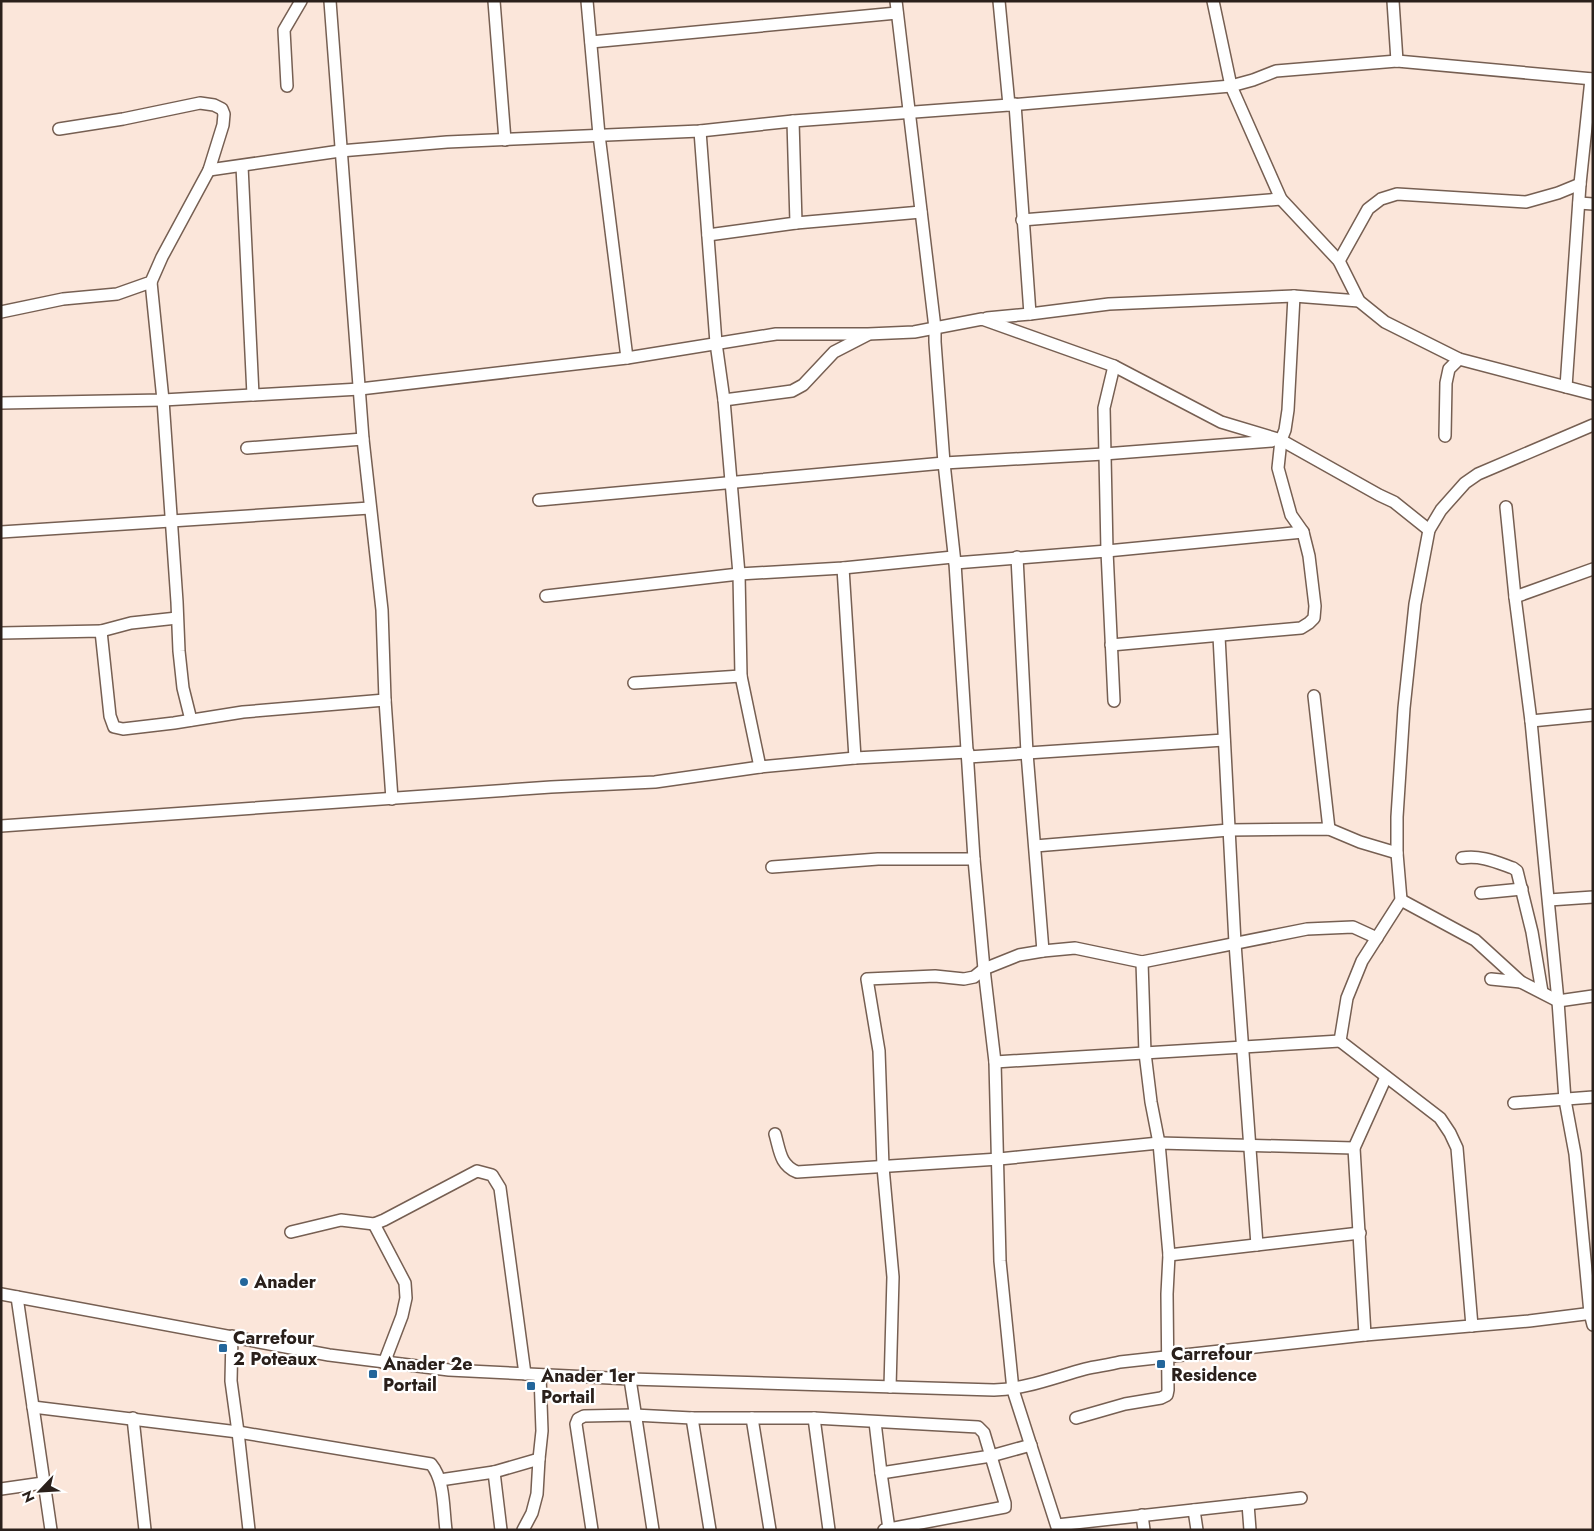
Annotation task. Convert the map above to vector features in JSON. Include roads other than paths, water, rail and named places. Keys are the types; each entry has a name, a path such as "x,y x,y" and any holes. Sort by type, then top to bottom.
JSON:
{"street":[{"path":"287,86 284,30 301,1"},
{"path":"330,1 363,439 382,610 385,700 392,799"},
{"path":"494,1 505,140"},
{"path":"587,1 599,135 627,358"},
{"path":"896,1 935,328 944,463 954,560 974,859 995,1062 999,1159 1000,1261 1013,1390 1058,1527 1142,1515 1301,1498"},
{"path":"1000,1 1012,105 1030,314"},
{"path":"1213,1 1231,86 1281,199 1338,261 1359,301 1385,322 1458,358 1593,394"},
{"path":"1393,1 1397,61"},
{"path":"591,42 897,13"},
{"path":"209,170 340,151 505,140 700,131 910,111 1012,105 1231,86 1253,80 1276,70 1397,61 1592,79 1580,184 1566,387"},
{"path":"59,129 124,120 200,104 214,105 222,108 224,114 223,125 209,170 162,257 151,282 163,400 178,651 191,720"},
{"path":"793,121 796,223"},
{"path":"700,131 716,343 724,400 739,574 741,676 760,767"},
{"path":"242,166 253,395"},
{"path":"1338,261 1368,209 1381,199 1397,194 1526,202 1558,193 1580,184"},
{"path":"1022,220 1281,199"},
{"path":"1579,203 1593,204"},
{"path":"708,235 796,223 921,212"},
{"path":"1,312 63,299 117,294 151,282"},
{"path":"1,403 163,400 360,389 627,358 776,334 914,332 982,319 1109,304 1294,296 1359,301"},
{"path":"1112,645 1301,628 1314,618 1316,606 1309,556 1303,532 1290,515 1278,468 1281,440 1285,430 1288,410 1294,296"},
{"path":"982,319 1114,366 1220,422 1281,440 1370,491 1394,502 1429,530"},
{"path":"724,400 792,391 803,385 834,352 868,334"},
{"path":"1445,436 1446,383 1450,369 1458,358"},
{"path":"1114,366 1104,408 1107,551 1114,701"},
{"path":"1340,1041 1347,998 1362,961 1401,900 1397,853 1397,817 1404,708 1415,604 1429,530 1440,510 1464,483 1478,474 1593,425"},
{"path":"247,448 363,439"},
{"path":"539,500 944,463 1104,454 1281,440"},
{"path":"1506,507 1515,597 1531,721 1566,1100 1576,1154 1593,1325"},
{"path":"1,532 370,508"},
{"path":"546,596 739,574 1107,551 1303,532"},
{"path":"1017,557 1027,753 1044,951"},
{"path":"843,568 855,758"},
{"path":"1515,597 1593,569"},
{"path":"1,633 101,632 131,623 177,618"},
{"path":"101,632 110,716 114,727 122,729 243,712 385,700"},
{"path":"1219,636 1235,943 1257,1245"},
{"path":"634,683 741,676"},
{"path":"1314,696 1329,829"},
{"path":"1531,721 1593,715"},
{"path":"1,826 655,782 760,767 855,758 1027,753 1224,740"},
{"path":"1035,846 1229,830 1329,829 1360,842 1397,853"},
{"path":"1462,858 1481,857 1513,868 1518,875 1532,932 1542,992"},
{"path":"772,867 878,859 974,859"},
{"path":"1481,893 1522,889"},
{"path":"1549,900 1593,897"},
{"path":"1401,900 1475,940 1521,982 1558,1001 1593,996"},
{"path":"890,1386 893,1277 883,1167 879,1051 867,979 935,976 964,979 974,977 984,969 1019,955 1075,948 1142,962 1307,929 1353,927 1377,938"},
{"path":"1076,1418 1125,1404 1161,1398 1167,1395 1169,1255 1159,1143 1146,1053 1142,962"},
{"path":"1491,979 1521,982"},
{"path":"995,1062 1340,1041 1440,1118 1458,1148 1472,1326"},
{"path":"1365,1335 1354,1148 1386,1077"},
{"path":"1514,1103 1593,1097"},
{"path":"775,1134 782,1160 787,1168 797,1172 999,1159 1159,1143 1354,1148"},
{"path":"291,1232 341,1220 374,1224 477,1171 492,1175 500,1188 525,1374"},
{"path":"374,1224 405,1283 406,1298 402,1316 384,1363"},
{"path":"1169,1255 1360,1232"},
{"path":"1,1294 329,1355 449,1370 630,1379 1013,1390 1088,1368 1120,1362 1365,1335 1529,1321 1591,1313"},
{"path":"17,1297 51,1530"},
{"path":"232,1336 231,1381 249,1530"},
{"path":"523,1530 532,1513 537,1494 542,1431 540,1375"},
{"path":"630,1379 653,1530"},
{"path":"33,1407 238,1432 431,1464 440,1480 446,1530"},
{"path":"592,1530 576,1424 578,1419 584,1416 814,1418 978,1427 984,1433 1005,1507 887,1529 875,1422"},
{"path":"133,1418 145,1530"},
{"path":"692,1418 710,1530"},
{"path":"752,1418 770,1530"},
{"path":"814,1418 829,1530"},
{"path":"880,1473 991,1456 1031,1445"},
{"path":"440,1480 494,1472 539,1459"},
{"path":"494,1472 502,1530"},
{"path":"1,1489 43,1483"},
{"path":"1248,1504 1250,1530"},
{"path":"1194,1510 1197,1530"},
{"path":"1142,1515 1144,1530"}],"place":[{"name":"Anader","path":"244,1282"},
{"name":"Carrefour 2 Poteaux","path":"223,1348"},
{"name":"Carrefour Residence","path":"1161,1364"},
{"name":"Anader 2e Portail","path":"373,1374"},
{"name":"Anader 1er Portail","path":"531,1386"}]}
